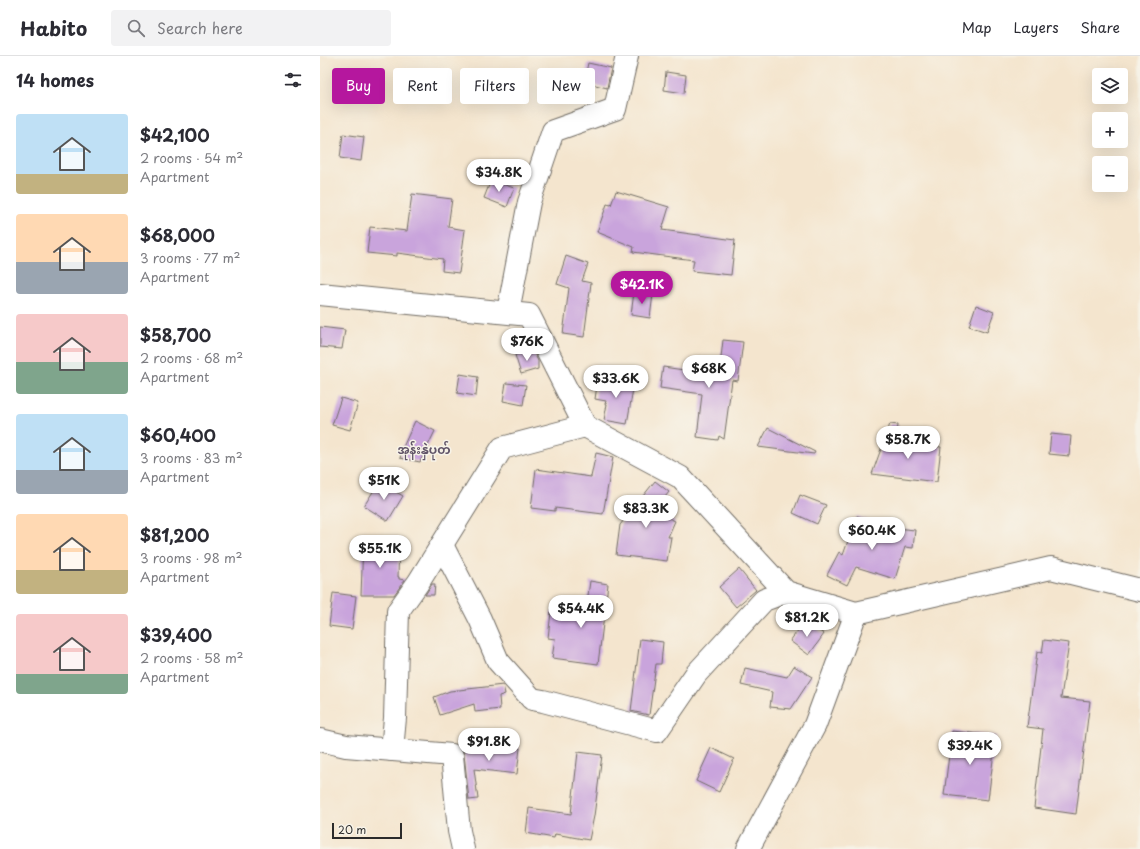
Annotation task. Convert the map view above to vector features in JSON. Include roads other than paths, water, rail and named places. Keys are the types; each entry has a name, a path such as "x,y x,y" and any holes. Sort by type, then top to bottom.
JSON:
{"street":[{"path":"508,312 529,202 553,131 615,109 627,56"},
{"path":"320,294 529,315 585,426 680,477 786,592 856,613 1051,568 1140,590"},
{"path":"392,750 395,718 398,611 442,545 502,448 585,426"},
{"path":"442,545 480,618 498,661 532,699 657,731 696,674 764,600 786,592"},
{"path":"748,849 815,725 856,613"},
{"path":"320,740 346,746 452,755 459,832 463,849"}],"district":[{"name":"အုန်းနှဲပုတ်","path":"424,449"}]}
